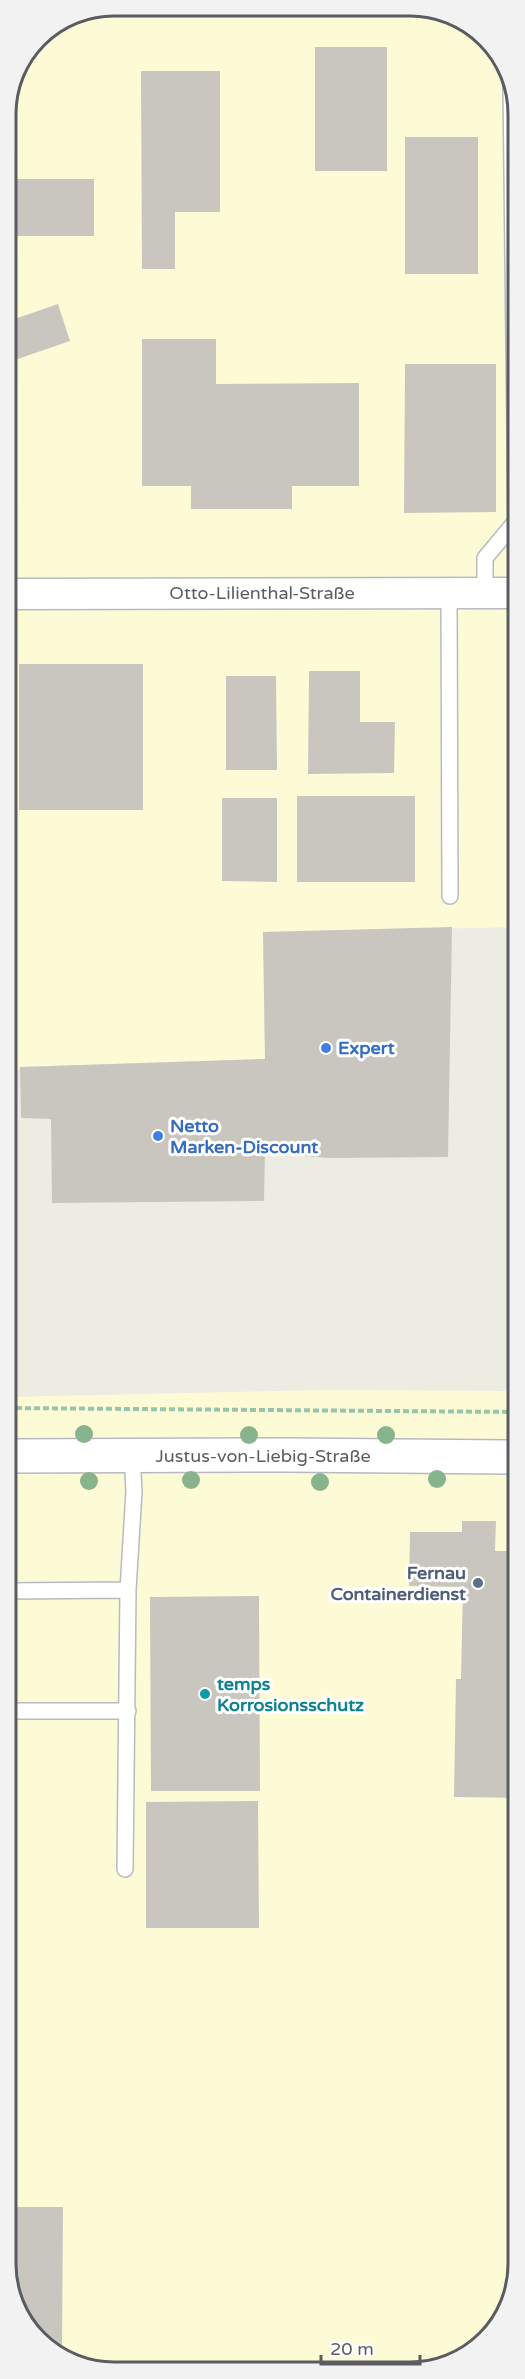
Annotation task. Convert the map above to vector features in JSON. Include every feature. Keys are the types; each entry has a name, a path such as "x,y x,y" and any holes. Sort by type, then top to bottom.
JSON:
{"main road":[{"name":"Justus-von-Liebig-Straße","path":"16,1456 508,1457"}],"street":[{"name":"Otto-Lilienthal-Straße","path":"17,594 508,593"}],"lane":[{"path":"486,593 485,558 508,531"},
{"path":"449,593 450,896"},
{"path":"125,1869 128,1590 134,1491 132,1456"},
{"path":"16,1591 128,1590"},
{"path":"16,1711 128,1711"}],"path":[{"path":"16,1408 508,1412"}],"shaded area":[{"path":"410,16 442,22 454,27 480,45 498,71 508,102 508,927 263,932 265,1059 20,1067 17,1070 17,108 20,89 27,71 50,41 83,22 102,17"},
{"path":"328,1390 508,1391 508,2271 501,2302 492,2319 480,2334 454,2352 423,2362 96,2361 83,2357 55,2342 45,2334 27,2308 17,2277 16,2264 16,1397"}],"building":[{"path":"315,47 387,47 387,171 315,171"},
{"path":"141,71 220,71 220,212 175,212 175,269 142,269"},
{"path":"405,137 478,137 478,274 405,274"},
{"path":"17,179 94,179 94,236 17,236"},
{"path":"58,304 70,341 17,359 17,318"},
{"path":"142,339 216,339 216,384 359,383 359,486 292,486 292,509 191,509 191,486 142,486"},
{"path":"405,364 496,364 496,512 404,513"},
{"path":"19,664 143,664 143,810 19,810"},
{"path":"309,671 360,671 360,722 395,722 394,773 308,774"},
{"path":"226,676 276,676 277,770 226,770"},
{"path":"297,796 415,796 415,882 297,882"},
{"path":"222,798 277,798 277,882 222,881"},
{"path":"452,927 448,1157 330,1158 265,1153 264,1201 52,1203 51,1119 21,1118 20,1067 265,1059 263,932"},
{"path":"462,1521 496,1521 495,1551 508,1551 508,1798 454,1797 456,1679 461,1679 463,1587 409,1586 410,1532 462,1532"},
{"name":"temps Korrosionsschutz","path":"259,1596 260,1791 151,1791 150,1597"},
{"path":"258,1801 259,1928 146,1928 146,1802"},
{"path":"16,2207 63,2207 62,2346 45,2334 37,2324 22,2296 16,2264"}],"place":[{"name":"Expert","path":"326,1048"},
{"name":"Netto Marken-Discount","path":"158,1136"},
{"name":"Fernau Containerdienst","path":"478,1583"},
{"name":"temps Korrosionsschutz","path":"205,1694"}]}
